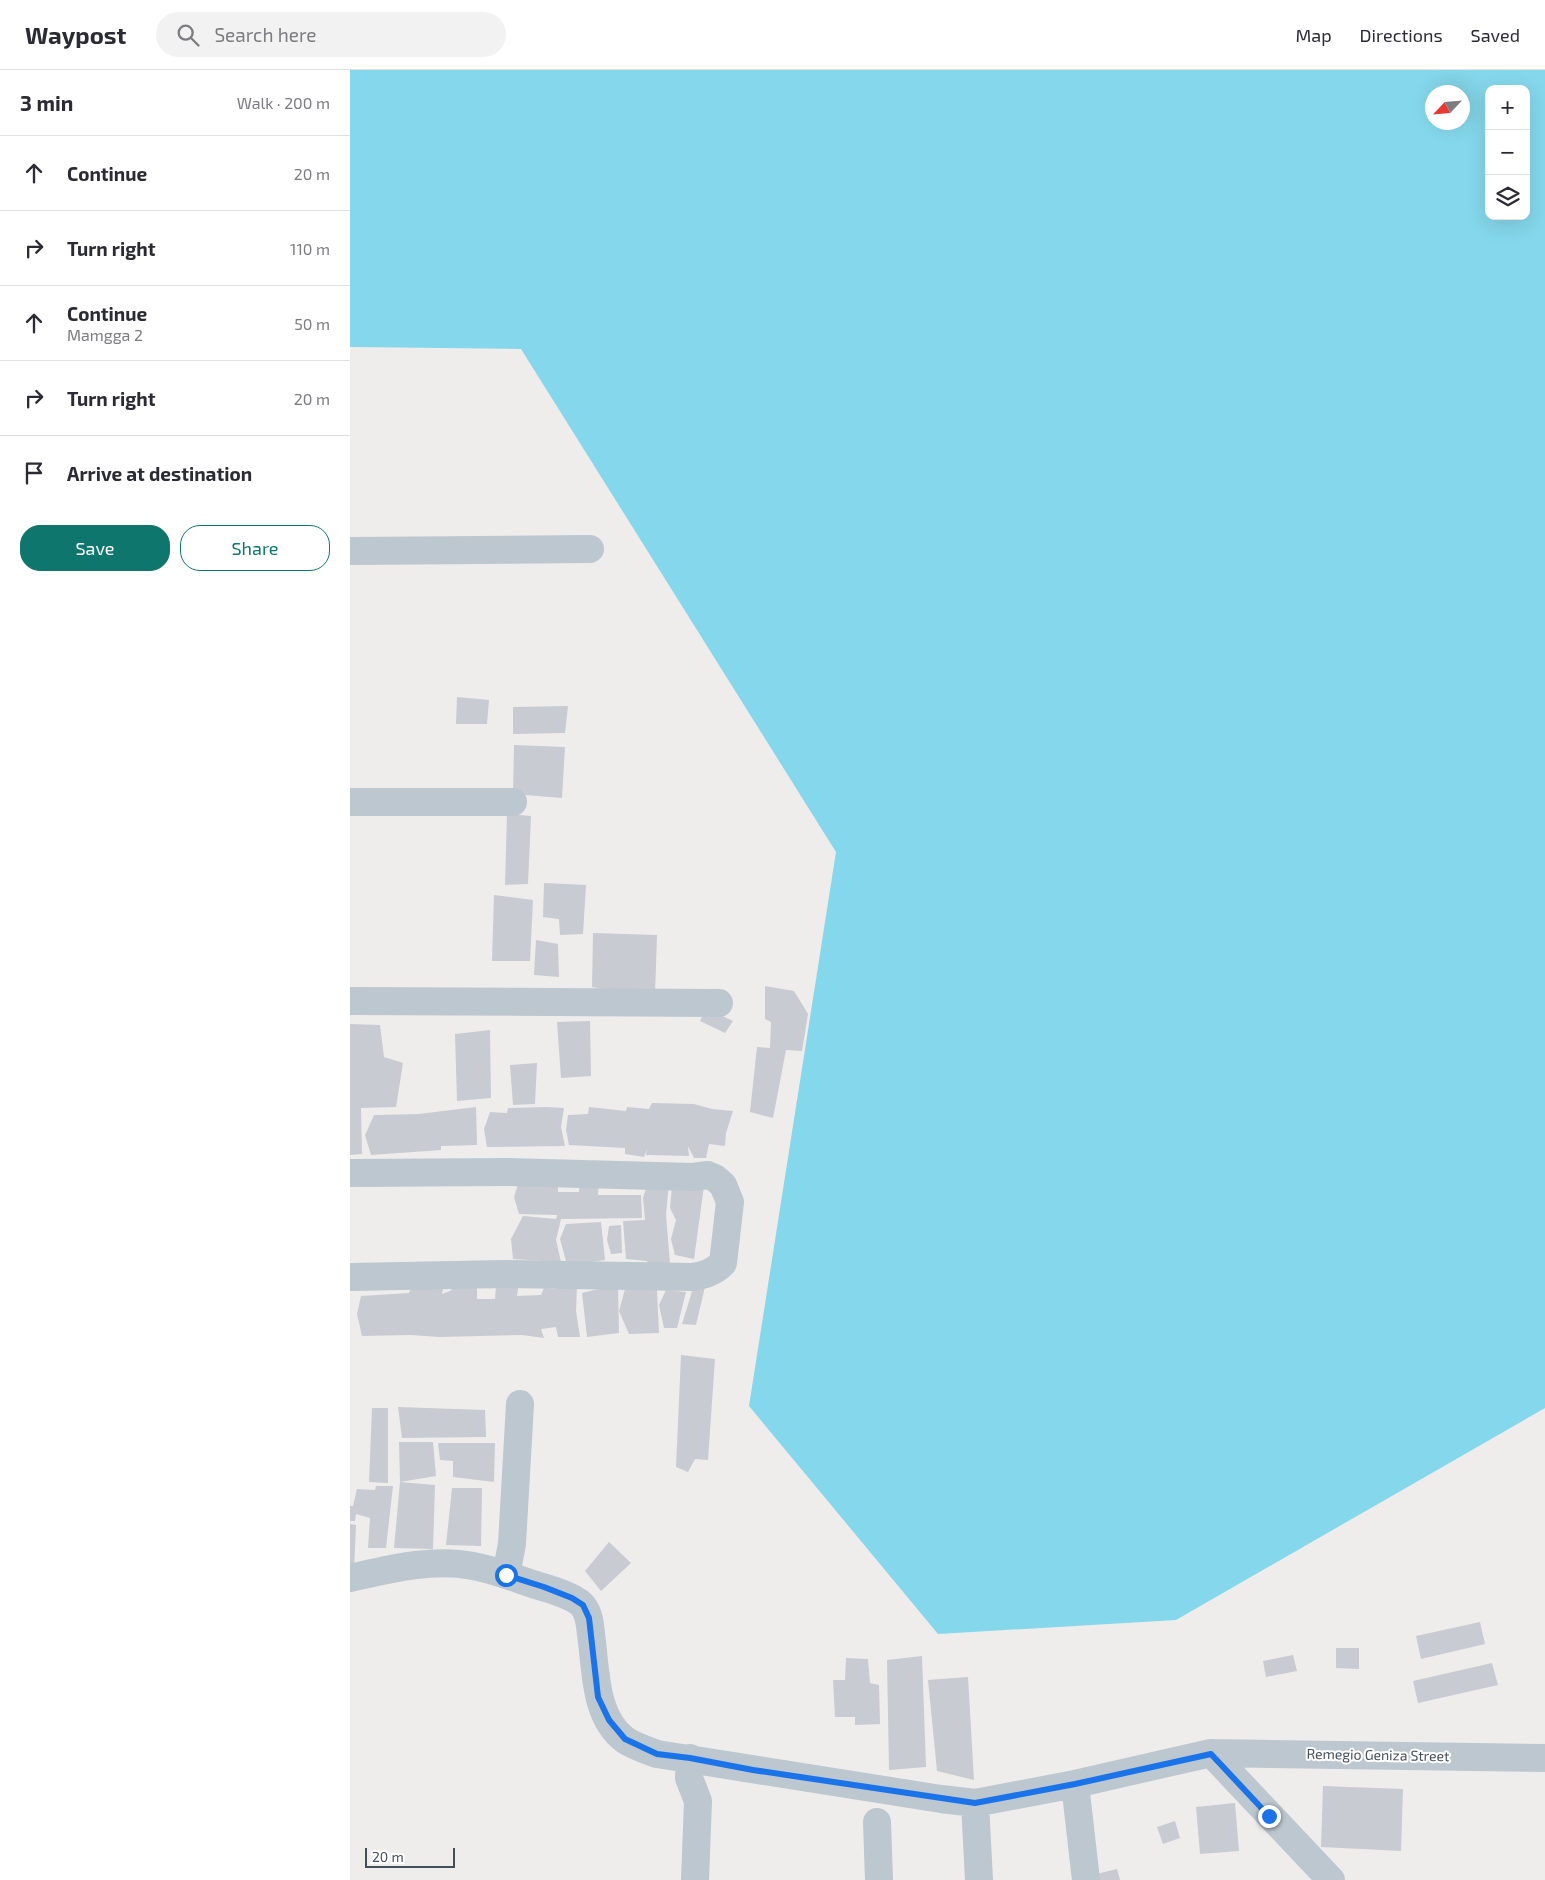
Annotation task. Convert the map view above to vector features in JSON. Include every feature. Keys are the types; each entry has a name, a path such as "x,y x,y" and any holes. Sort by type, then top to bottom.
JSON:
{"street":[{"path":"350,551 590,549"},
{"path":"350,802 513,802"},
{"path":"350,1001 719,1003"},
{"path":"350,1173 507,1172 693,1177 708,1175 723,1185 730,1202 724,1263 717,1270 701,1276 504,1274 350,1277"},
{"path":"506,1575 512,1544 520,1404"},
{"name":"Remegio Geniza Street","path":"350,1578 401,1566 423,1564 474,1566 572,1598 583,1605 589,1618 598,1697 609,1720 625,1739 657,1754 975,1803 1075,1784 1211,1754 1545,1758"},
{"path":"1211,1754 1331,1880"},
{"path":"695,1880 698,1802 709,1784 701,1760"},
{"path":"1075,1784 1086,1880"},
{"path":"975,1803 979,1880"},
{"path":"877,1822 879,1880"}],"water":[{"path":"350,70 1545,70 1545,1408 1176,1620 938,1634 749,1406 836,852 521,349 350,347"}],"building":[{"path":"457,697 489,700 487,724 456,724"},
{"path":"568,706 565,733 513,734 513,707"},
{"path":"514,745 565,747 562,798 513,794"},
{"path":"507,814 531,816 528,884 505,885"},
{"path":"544,883 586,885 583,934 560,935 559,919 543,917"},
{"path":"494,895 533,900 530,961 492,961"},
{"path":"593,933 657,935 655,995 629,994 592,987"},
{"path":"536,940 558,944 559,977 534,975"},
{"path":"765,986 794,991 808,1014 802,1051 786,1050 773,1118 750,1112 757,1047 770,1048 771,1022 765,1019"},
{"path":"706,1008 733,1021 725,1033 700,1021"},
{"path":"590,1021 591,1076 561,1078 557,1022"},
{"path":"350,1024 380,1025 384,1057 403,1063 396,1107 361,1108 362,1154 350,1155"},
{"path":"490,1030 491,1098 457,1101 455,1034"},
{"path":"537,1063 535,1104 513,1105 510,1065"},
{"path":"652,1103 694,1104 712,1109 733,1111 726,1133 725,1146 709,1144 706,1158 694,1158 688,1146 689,1156 646,1155 647,1149 644,1157 625,1154 625,1148 569,1145 566,1130 568,1115 588,1114 589,1107 626,1111 627,1107 649,1109"},
{"path":"476,1107 477,1145 441,1146 441,1150 371,1155 365,1135 374,1115 419,1114"},
{"path":"508,1108 564,1108 561,1127 565,1146 487,1147 484,1129 490,1112 507,1113"},
{"path":"580,1177 599,1179 598,1195 641,1195 642,1218 561,1219 556,1240 561,1262 513,1259 511,1239 523,1216 556,1219 557,1215 519,1214 514,1197 518,1184 558,1186 558,1192 579,1192"},
{"path":"649,1179 669,1182 666,1215 670,1264 648,1265 647,1261 626,1259 623,1221 645,1220 643,1198"},
{"path":"672,1186 704,1186 694,1259 675,1255 671,1239 676,1220 670,1208"},
{"path":"601,1222 605,1260 567,1265 560,1239 566,1224"},
{"path":"621,1225 622,1253 611,1254 607,1240 609,1226"},
{"path":"519,1283 517,1296 541,1295 544,1288 554,1289 577,1285 576,1311 580,1337 558,1337 556,1327 541,1329 544,1338 522,1335 362,1336 357,1314 361,1296 409,1293 411,1288 443,1288 442,1294 454,1287 477,1285 477,1299 495,1299 496,1286"},
{"path":"618,1284 619,1333 587,1337 582,1293"},
{"path":"705,1287 696,1325 682,1324 693,1288"},
{"path":"625,1289 657,1290 659,1333 629,1334 619,1311"},
{"path":"666,1290 686,1292 677,1328 664,1328 659,1305"},
{"path":"681,1355 715,1359 708,1460 695,1459 688,1472 676,1467"},
{"path":"398,1407 485,1410 486,1437 402,1438"},
{"path":"372,1408 388,1408 388,1483 369,1482"},
{"path":"399,1442 433,1442 436,1476 400,1482"},
{"path":"438,1443 495,1443 494,1482 453,1477 453,1461 440,1460"},
{"path":"400,1482 435,1485 433,1549 394,1548"},
{"path":"376,1486 393,1486 386,1548 368,1548 370,1518 356,1514 355,1521 350,1521 350,1506 353,1506 357,1489 375,1490"},
{"path":"452,1488 482,1488 481,1546 446,1545"},
{"path":"350,1524 356,1525 354,1571 350,1572"},
{"path":"609,1542 631,1563 601,1591 585,1571"},
{"path":"1480,1622 1485,1644 1421,1659 1416,1636"},
{"path":"1336,1648 1359,1648 1359,1669 1336,1668"},
{"path":"1293,1655 1297,1671 1266,1677 1263,1661"},
{"path":"922,1656 926,1767 889,1770 887,1660"},
{"path":"846,1658 868,1659 870,1683 879,1685 880,1724 855,1725 855,1717 835,1717 833,1680 845,1680"},
{"path":"1492,1663 1498,1685 1418,1703 1413,1681"},
{"path":"968,1677 974,1780 937,1771 928,1680"},
{"path":"1323,1786 1403,1789 1401,1851 1321,1847"},
{"path":"1235,1803 1239,1851 1200,1854 1196,1807"},
{"path":"1175,1821 1180,1838 1163,1844 1157,1827"},
{"path":"1117,1869 1120,1880 1093,1880 1092,1875"}],"route":[{"path":"506,1575 544,1587 572,1598 583,1605 589,1618 598,1697 609,1720 625,1739 657,1754 975,1803 1075,1784 1211,1754 1269,1816"}]}
